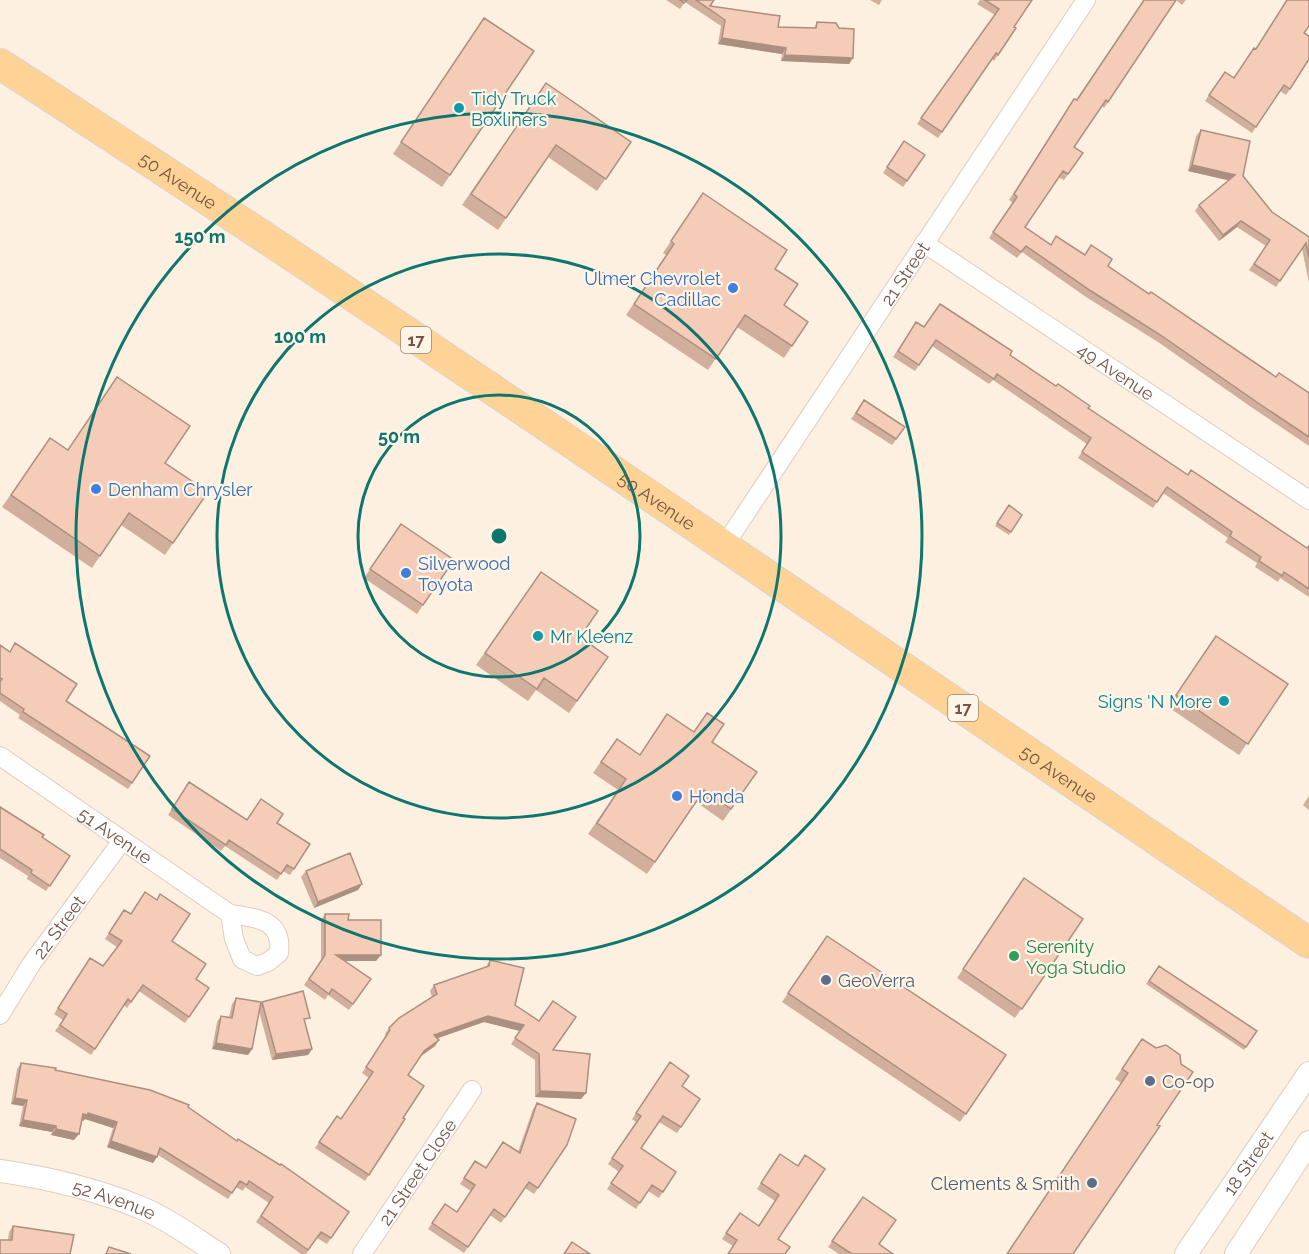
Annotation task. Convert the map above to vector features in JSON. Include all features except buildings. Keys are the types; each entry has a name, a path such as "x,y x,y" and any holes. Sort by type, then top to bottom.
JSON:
{"main road":[{"name":"50 Avenue","path":"0,64 724,546 1309,943"}],"street":[{"name":"21 Street","path":"724,546 1086,0"},
{"name":"49 Avenue","path":"924,243 1309,500"},
{"name":"51 Avenue","path":"0,756 230,914"},
{"name":"22 Street","path":"0,1015 32,963 122,841"},
{"name":"18 Street","path":"1186,1254 1309,1073"},
{"name":"21 Street Close","path":"362,1254 472,1090"},
{"path":"1236,1254 1309,1142"},
{"name":"52 Avenue","path":"0,1171 23,1174 94,1191 145,1209 219,1254"}],"place":[{"name":"Tidy Truck Boxliners","path":"459,108"},
{"name":"Ulmer Chevrolet Cadillac","path":"733,288"},
{"name":"Denham Chrysler","path":"96,489"},
{"name":"Silverwood Toyota","path":"406,573"},
{"name":"Mr Kleenz","path":"538,636"},
{"name":"Signs 'N More","path":"1224,701"},
{"name":"Honda","path":"677,796"},
{"name":"Serenity Yoga Studio","path":"1014,956"},
{"name":"GeoVerra","path":"826,980"},
{"name":"Co-op","path":"1150,1081"},
{"name":"Clements & Smith","path":"1092,1183"}]}
